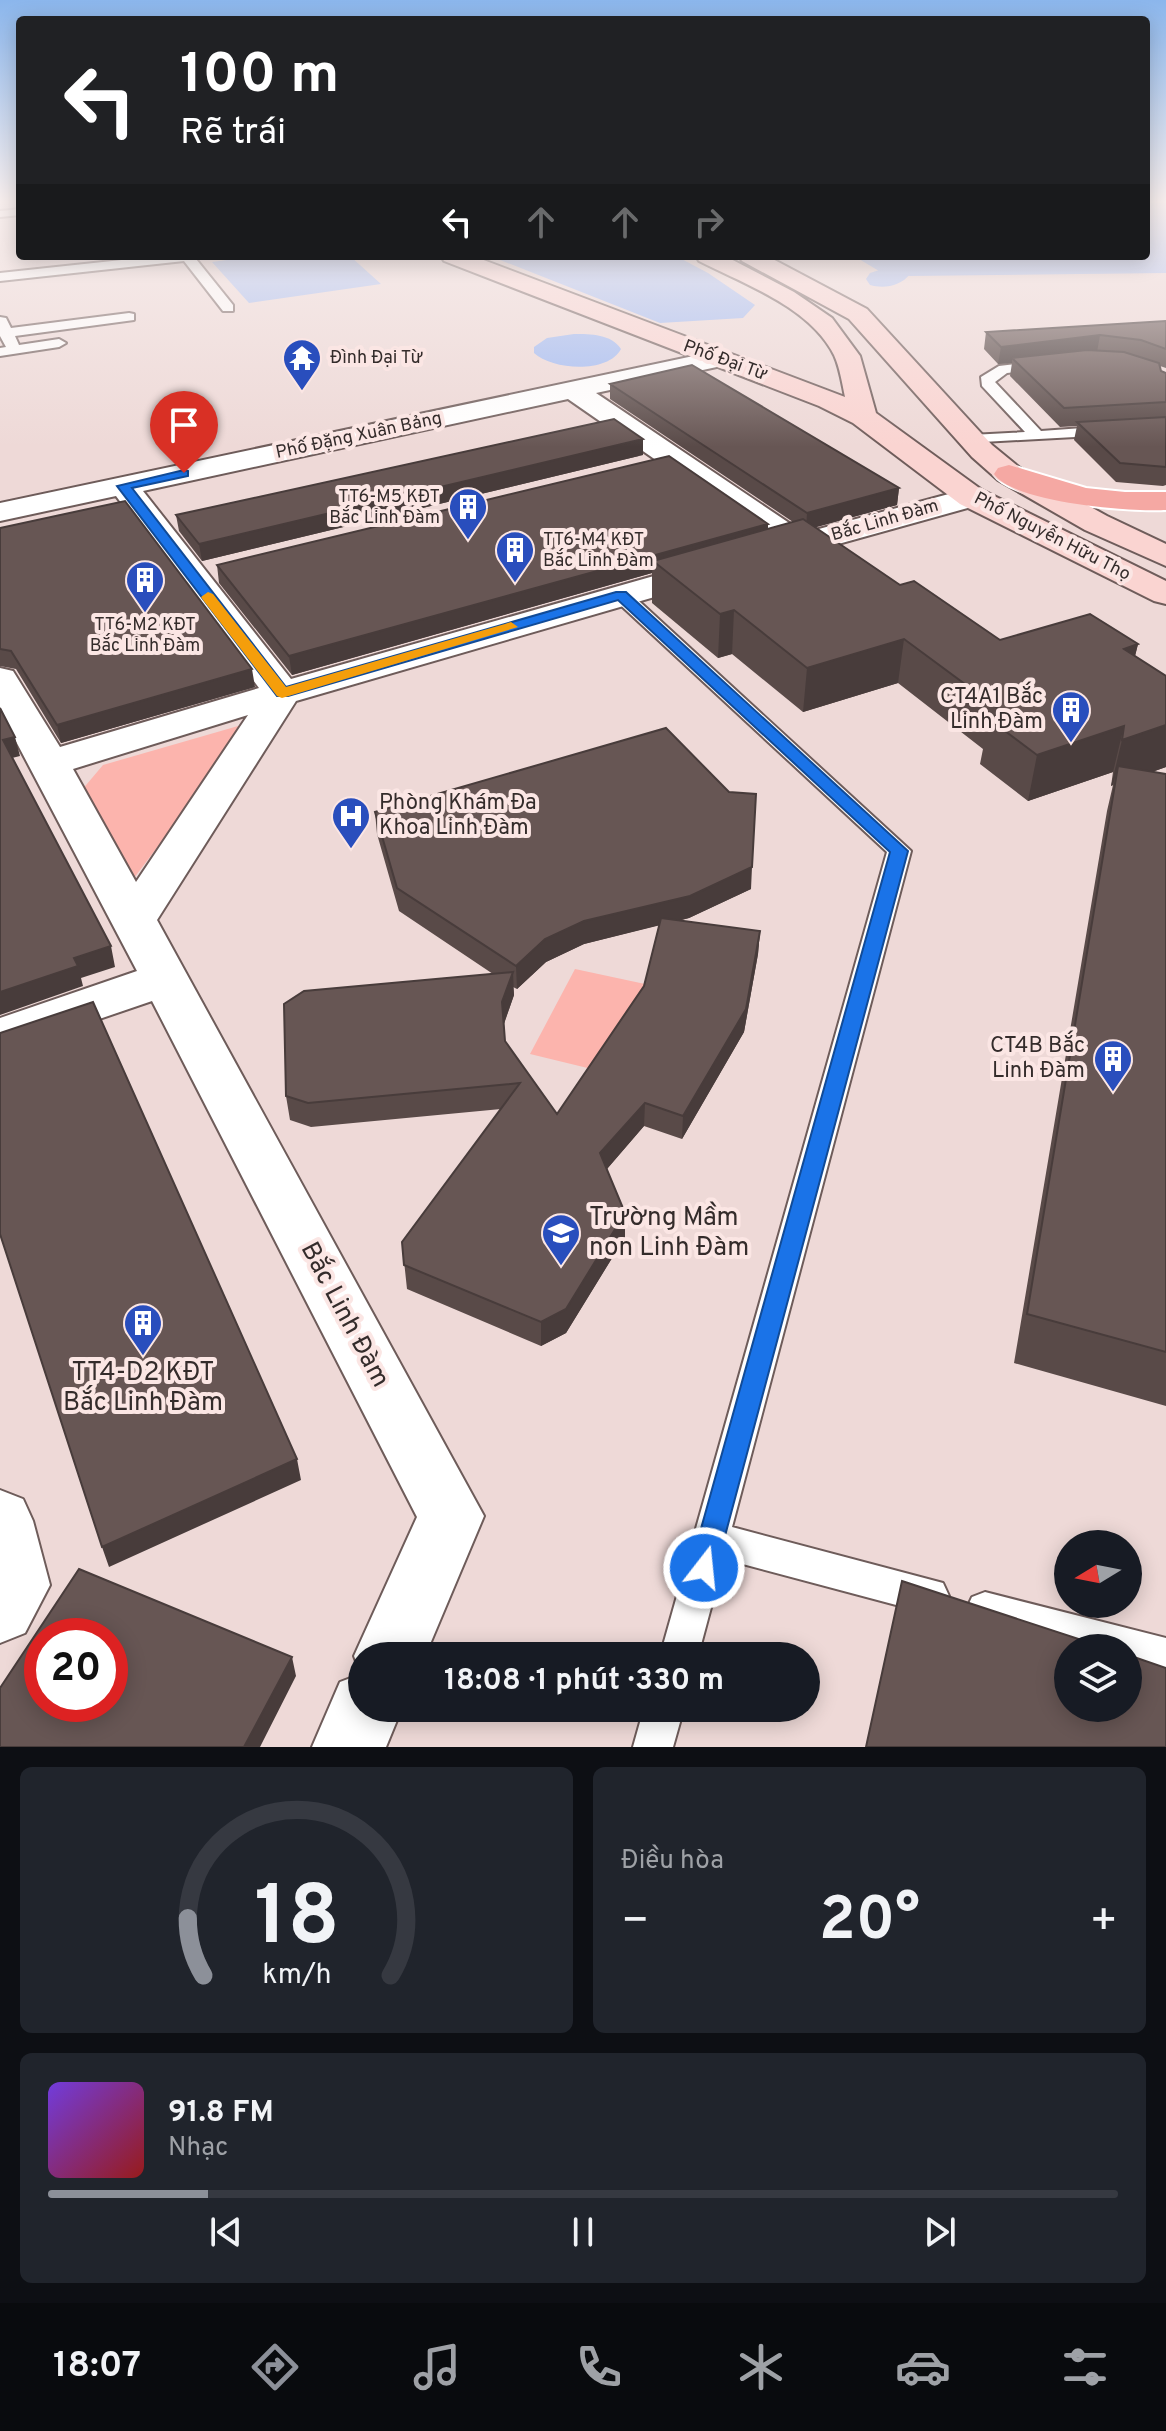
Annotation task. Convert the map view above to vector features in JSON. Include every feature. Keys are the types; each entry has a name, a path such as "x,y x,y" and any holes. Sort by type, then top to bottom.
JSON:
{"main road":[{"name":"Phố Đại Từ","path":"525,285 792,385 863,417"},
{"path":"761,285 796,303 829,331 847,355 863,417"},
{"name":"Phố Nguyễn Hữu Thọ","path":"803,285 858,314 971,440 1009,474 1096,523 1166,556"},
{"path":"717,359 805,375 837,374 851,369"},
{"name":"Phố Nguyễn Hữu Thọ","path":"863,417 971,497 1166,594"},
{"path":"1009,474 1040,487 1092,500 1166,501"}],"street":[{"name":"Phố Đặng Xuân Bảng","path":"0,512 717,359"},
{"path":"575,391 800,545"},
{"path":"629,470 674,459"},
{"path":"124,486 207,572 282,693 133,921"},
{"name":"Bắc Linh Đàm","path":"50,763 621,595 971,497"},
{"name":"Bắc Linh Đàm","path":"0,679 50,763 451,1516 395,1642"},
{"path":"0,1036 164,979"},
{"path":"0,1521 5,1595"},
{"path":"349,1747 360,1722"}],"lane":[{"path":"211,285 228,308"},
{"path":"59,343 7,351 2,326 129,317"},
{"path":"1036,434 987,383 988,377 1004,369 1061,364"},
{"path":"971,440 1166,427"},
{"path":"621,595 899,851 683,1642"},
{"path":"712,1539 1166,1657"},
{"path":"653,1747 660,1722"}],"shaded area":[{"path":"252,722 134,878 81,791 103,765"},
{"path":"575,969 645,984 604,1072 530,1054"}],"water":[{"path":"232,285 377,285 249,303"},
{"path":"562,285 725,285 755,305 743,318 660,323"},
{"path":"574,334 606,338 621,349 604,363 579,367 553,363 534,353 534,347 547,338"}],"building":[{"path":"1166,321 1166,349 1141,340 1100,335 1001,347 986,332"},
{"path":"1087,350 1124,352 1159,363 1161,371 1166,373 1166,402 1064,408 1012,358"},
{"path":"692,365 899,488 807,513 610,384"},
{"path":"1166,417 1166,467 1120,463 1077,422"},
{"path":"614,419 643,439 199,544 176,515"},
{"path":"669,456 768,524 289,656 217,565"},
{"path":"125,501 252,669 57,725 11,651 0,649 0,528"},
{"path":"803,519 900,585 914,581 1000,640 1090,614 1138,644 1124,649 1166,676 1166,725 1122,740 1124,726 1037,755 988,718 1004,713 904,639 807,668 734,610 720,614 653,561"},
{"path":"0,708 15,737 3,740 111,946 74,958 78,966 0,992"},
{"path":"666,728 729,792 756,794 752,867 690,896 584,921 545,939 516,966 397,888 375,812"},
{"name":"CT4B Bắc Linh Đàm","path":"1118,766 1166,774 1166,1352 1027,1314"},
{"path":"661,918 760,931 746,1009 683,1116 645,1103 600,1153 625,1213 566,1309 541,1322 404,1265 402,1242 520,1083 308,1103 286,1096 284,1004 304,991 513,972 502,1002 505,1041 557,1114 644,986"},
{"name":"TT4-D2 KĐT Bắc Linh Đàm","path":"93,1002 297,1459 102,1547 0,1234 0,1033"},
{"path":"79,1569 292,1657 244,1747 0,1747 0,1688 24,1652 24,1722 128,1722 128,1618 46,1618"},
{"path":"902,1581 1063,1634 1054,1634 1054,1722 1142,1722 1142,1660 1166,1668 1166,1747 866,1747"}],"slow traffic":[{"path":"208,597 282,693 511,627"}],"place":[{"name":"Đình Đại Từ","path":"302,392"},
{"name":"TT6-M5 KĐT Bắc Linh Đàm","path":"468,541"},
{"name":"TT6-M4 KĐT Bắc Linh Đàm","path":"515,584"},
{"name":"TT6-M2 KĐT Bắc Linh Đàm","path":"145,614"},
{"name":"CT4A1 Bắc Linh Đàm","path":"1071,744"},
{"name":"Phòng Khám Đa Khoa Linh Đàm","path":"351,850"},
{"name":"CT4B Bắc Linh Đàm","path":"1113,1093"},
{"name":"Trường Mầm non Linh Đàm","path":"561,1267"},
{"name":"TT4-D2 KĐT Bắc Linh Đàm","path":"143,1357"}],"route":[{"path":"184,473 124,486 282,693 621,595 899,851 704,1568"}]}
